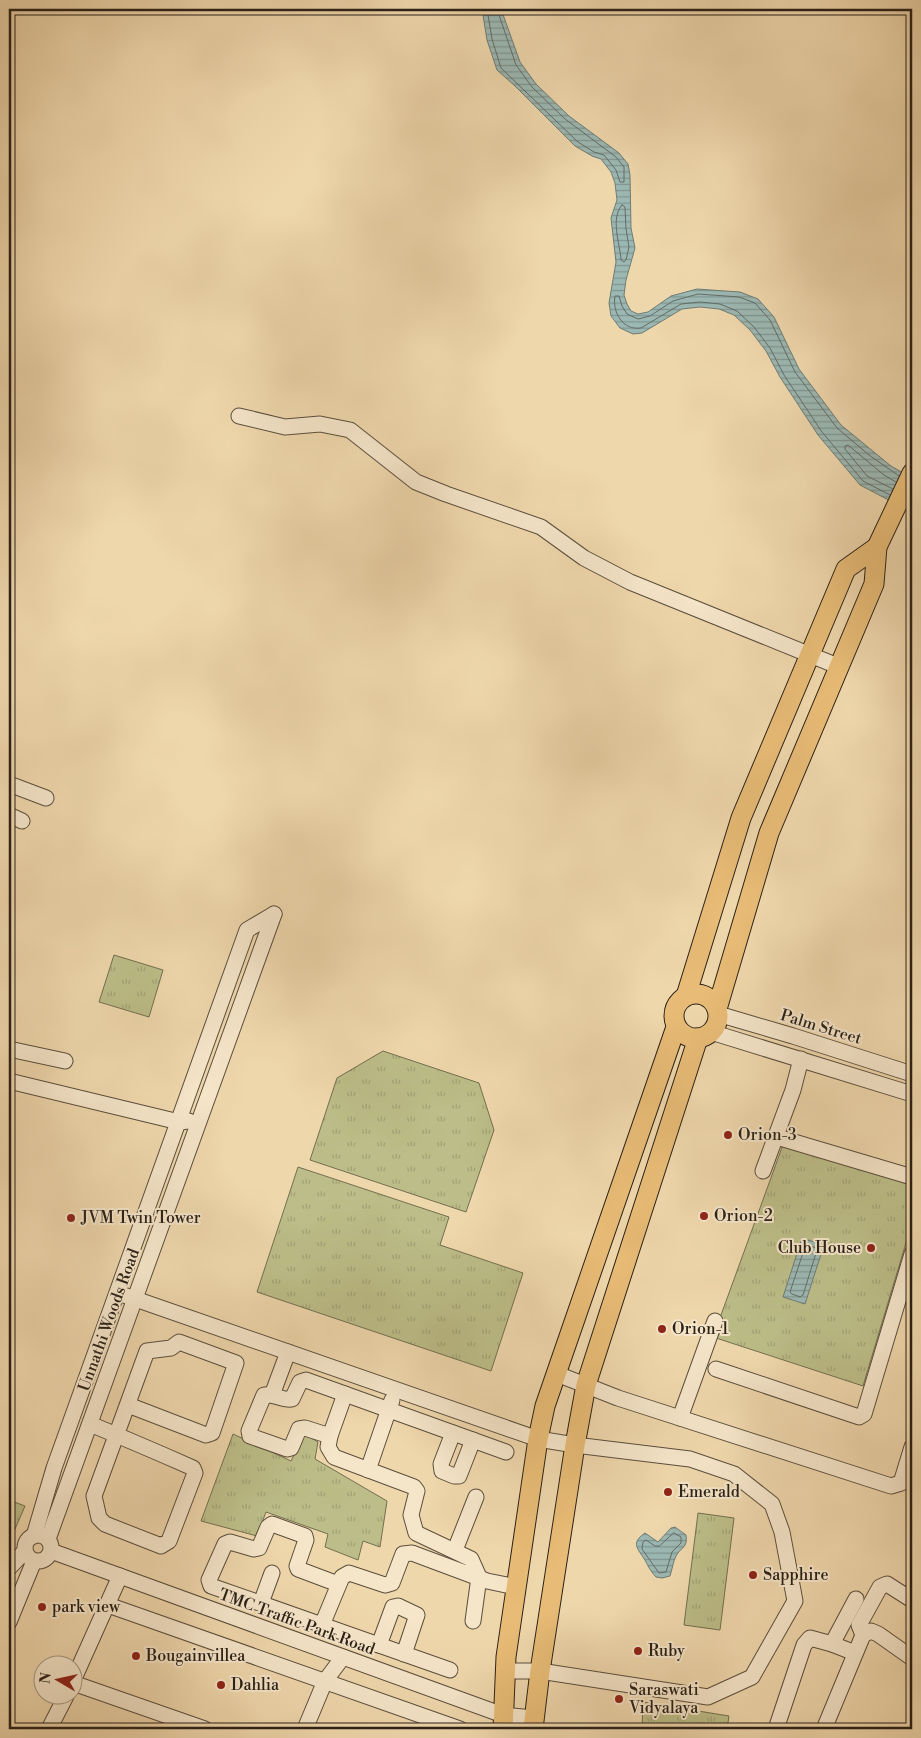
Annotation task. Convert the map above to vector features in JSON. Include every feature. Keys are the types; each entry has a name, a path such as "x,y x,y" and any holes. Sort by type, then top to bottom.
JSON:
{"main road":[{"path":"717,1011 769,833 874,584 877,547 912,472"},
{"path":"686,996 741,818 811,656 846,569 877,547"},
{"path":"533,1724 575,1445 586,1385 705,1035 718,1021 717,1011 713,1002 707,997 693,994 686,996 679,1001 674,1011 673,1017 676,1027 686,1036 705,1035"},
{"path":"503,1722 505,1671 516,1587 538,1439 545,1406 676,1027"}],"street":[{"path":"239,416 285,427 320,424 350,430 416,482 541,527 584,558 630,582 840,667"},
{"path":"9,784 46,798"},
{"name":"Unnathi Woods Road","path":"274,914 136,1299 44,1542 54,1468 247,930 274,914"},
{"name":"Palm Street","path":"717,1011 912,1074"},
{"path":"705,1035 801,1059 912,1094"},
{"path":"9,1049 65,1061"},
{"path":"763,1171 793,1090 801,1059"},
{"path":"9,1081 179,1122 200,1120"},
{"path":"777,1137 912,1177"},
{"path":"716,1369 859,1417 864,1414 906,1294 911,1264"},
{"path":"118,1293 538,1439 690,1459 734,1474 772,1504 782,1532 796,1601 752,1678 708,1697 540,1671 505,1671"},
{"path":"680,1418 715,1321"},
{"path":"128,1405 206,1435 212,1433 246,1337"},
{"path":"90,1424 117,1436 193,1468 195,1473 169,1541 161,1546 105,1524 99,1518 94,1496 117,1436 147,1351 172,1348 179,1342 236,1363"},
{"path":"272,1395 288,1352"},
{"path":"557,1374 618,1398 891,1486 902,1483 912,1447"},
{"path":"330,1436 305,1428 300,1429 292,1448 287,1449 250,1436 249,1432 264,1395 272,1395 287,1400 292,1399 300,1382 306,1380 506,1452"},
{"path":"368,1470 396,1389"},
{"path":"345,1394 328,1447 334,1457 414,1487 418,1492 411,1515 416,1533 471,1559 479,1577 473,1622"},
{"path":"453,1433 441,1464 442,1471 454,1476 459,1476 473,1440"},
{"path":"455,1550 476,1497"},
{"path":"338,1584 298,1569 297,1566 306,1540 305,1536 272,1524 268,1526 259,1548 254,1549 230,1542 225,1544 209,1580 211,1586 450,1670"},
{"path":"9,1622 30,1556 26,1543 44,1542 46,1559 38,1562 30,1556"},
{"name":"TMC Traffic Park Road","path":"44,1542 120,1576 343,1657 503,1722 533,1724"},
{"path":"322,1625 342,1576 349,1573 385,1585 392,1583 403,1554 412,1553 487,1581 516,1587"},
{"path":"9,1568 10,1564 30,1556"},
{"path":"261,1603 272,1573"},
{"path":"82,1663 120,1576"},
{"path":"863,1635 858,1625 880,1587 887,1584 912,1600"},
{"path":"832,1644 856,1599"},
{"path":"108,1605 460,1729"},
{"path":"380,1645 394,1607 398,1606 417,1615 404,1654"},
{"path":"824,1729 863,1635 871,1631 878,1634 912,1658"},
{"path":"776,1729 804,1645 810,1638 855,1653"},
{"path":"305,1729 325,1680 343,1657"},
{"path":"82,1686 205,1729"},
{"path":"49,1729 61,1706"}],"green space":[{"path":"114,955 163,970 149,1017 99,1002"},
{"path":"383,1051 479,1083 494,1130 466,1212 310,1160 337,1078"},
{"path":"784,1142 912,1183 912,1223 863,1386 713,1337"},
{"path":"298,1167 449,1217 440,1245 523,1273 491,1371 257,1292"},
{"path":"233,1434 291,1461 304,1434 318,1442 315,1459 387,1501 380,1547 363,1541 358,1560 325,1547 328,1534 266,1512 257,1536 201,1521"},
{"path":"9,1500 25,1506 9,1543"},
{"path":"698,1513 734,1518 720,1630 684,1625"},
{"path":"643,1702 729,1716 727,1729 642,1729"}],"water":[{"path":"482,9 501,9 520,62 536,84 569,116 619,153 628,164 631,228 635,248 624,295 631,311 638,314 648,312 671,296 697,289 740,292 758,299 774,317 799,369 841,425 891,466 912,478 912,510 900,506 860,485 818,435 780,377 766,351 750,330 734,315 719,309 700,307 682,309 642,333 633,334 620,328 611,316 609,303 616,262 611,218 617,200 615,183 611,172 601,159 575,146 497,70 487,40"},
{"path":"802,1238 824,1245 805,1304 783,1297"},
{"path":"675,1527 686,1535 686,1542 676,1556 670,1576 656,1577 638,1549 638,1540 645,1533 658,1542 671,1528"}],"place":[{"name":"Orion-3","path":"728,1135"},
{"name":"Orion-2","path":"704,1216"},
{"name":"JVM Twin Tower","path":"71,1218"},
{"name":"Club House","path":"871,1248"},
{"name":"Orion-1","path":"662,1329"},
{"name":"Emerald","path":"668,1492"},
{"name":"Sapphire","path":"753,1575"},
{"name":"park view","path":"42,1607"},
{"name":"Ruby","path":"638,1651"},
{"name":"Bougainvillea","path":"136,1656"},
{"name":"Dahlia","path":"221,1685"},
{"name":"Saraswati Vidyalaya","path":"619,1699"}]}
